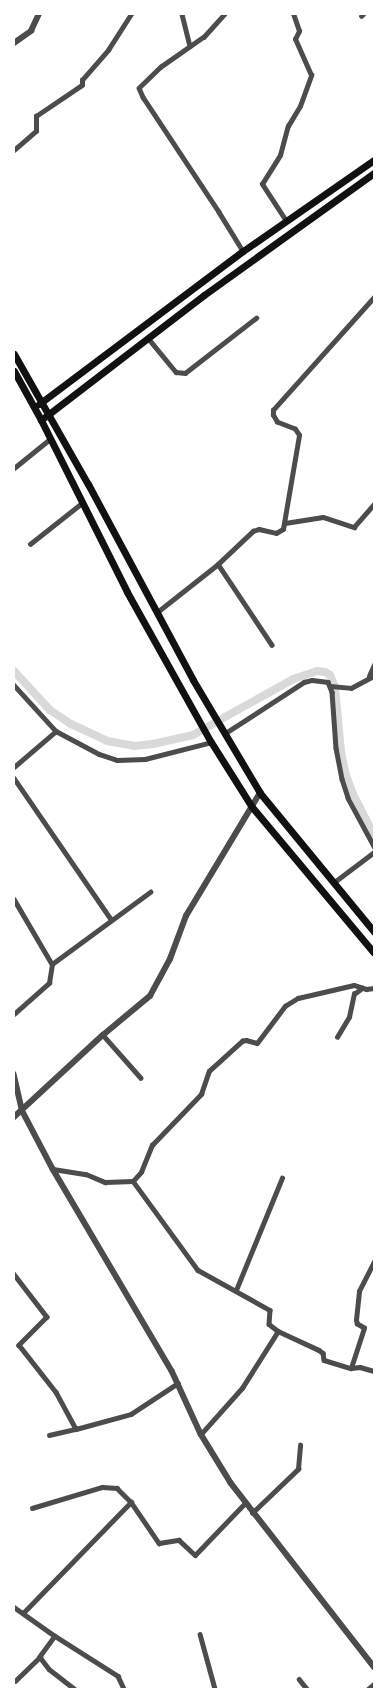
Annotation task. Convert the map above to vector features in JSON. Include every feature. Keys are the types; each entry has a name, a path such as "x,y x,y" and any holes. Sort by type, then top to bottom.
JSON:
{"main road":[{"path":"34,407 242,251 374,160"},
{"path":"41,420 204,295 374,173"},
{"path":"14,354 49,413 210,710 260,793 374,932"},
{"path":"14,371 41,420 126,592 196,716 252,807 374,953"}],"street":[{"path":"14,43 31,31 39,14"},
{"path":"14,150 36,131 36,116 82,85 82,80 111,45 131,14"},
{"path":"182,14 190,46"},
{"path":"225,14 204,37 141,84 140,92 242,251"},
{"path":"286,221 262,184 280,155 288,126 300,106 311,75 295,39 299,31 293,14"},
{"path":"156,613 218,564 254,531 259,529 279,532 285,523 299,435 295,429 277,422 273,415 273,410 374,297"},
{"path":"148,338 176,372 185,373 256,318"},
{"path":"14,468 50,439"},
{"path":"30,544 82,503"},
{"path":"285,523 323,517 354,527 374,504"},
{"path":"218,564 272,645"},
{"path":"369,678 374,665"},
{"path":"224,734 304,682 324,680 330,686 341,688 359,685 374,676"},
{"path":"14,685 56,731 99,754 126,761 145,759 212,742"},
{"path":"330,686 336,748 342,779 348,798 374,846"},
{"path":"14,767 56,731"},
{"path":"14,778 111,919"},
{"path":"14,1117 103,1035 150,996 170,959 186,916 210,879 231,838 260,793"},
{"path":"333,883 374,852"},
{"path":"52,964 150,892"},
{"path":"14,899 52,964 49,983 14,1014"},
{"path":"53,1169 86,1174 105,1182 133,1181 142,1172 152,1145 197,1100 209,1071 244,1040 258,1043 285,1006 298,998 354,985 362,988 374,988"},
{"path":"337,1037 349,1017 354,994 362,988"},
{"path":"103,1035 141,1078"},
{"path":"14,1074 22,1110 53,1169 178,1383 201,1434 245,1503 374,1668"},
{"path":"236,1290 282,1178"},
{"path":"133,1181 198,1270 270,1310 269,1324 278,1331 322,1351 324,1360 351,1368 360,1367 374,1371"},
{"path":"351,1368 364,1328 357,1324 356,1320 359,1291 374,1262"},
{"path":"14,1274 47,1317 19,1345 56,1392 76,1429"},
{"path":"201,1434 242,1388 278,1331"},
{"path":"49,1435 131,1414 178,1383"},
{"path":"252,1512 298,1469 300,1445"},
{"path":"32,1508 108,1486 117,1488 131,1502 159,1543 179,1540 195,1555 245,1503"},
{"path":"23,1613 131,1502"},
{"path":"14,1607 54,1636 118,1676 124,1689"},
{"path":"200,1634 215,1689"},
{"path":"15,1681 40,1657 54,1636"},
{"path":"40,1657 49,1669 75,1689"},
{"path":"299,1679 307,1689"},
{"path":"368,1689 374,1684"}],"waterway":[{"path":"14,671 50,710 71,724 107,741 134,746 153,744 193,735 293,679 317,671 325,672 330,675 335,687 341,752 346,775 353,794 374,835"}]}
